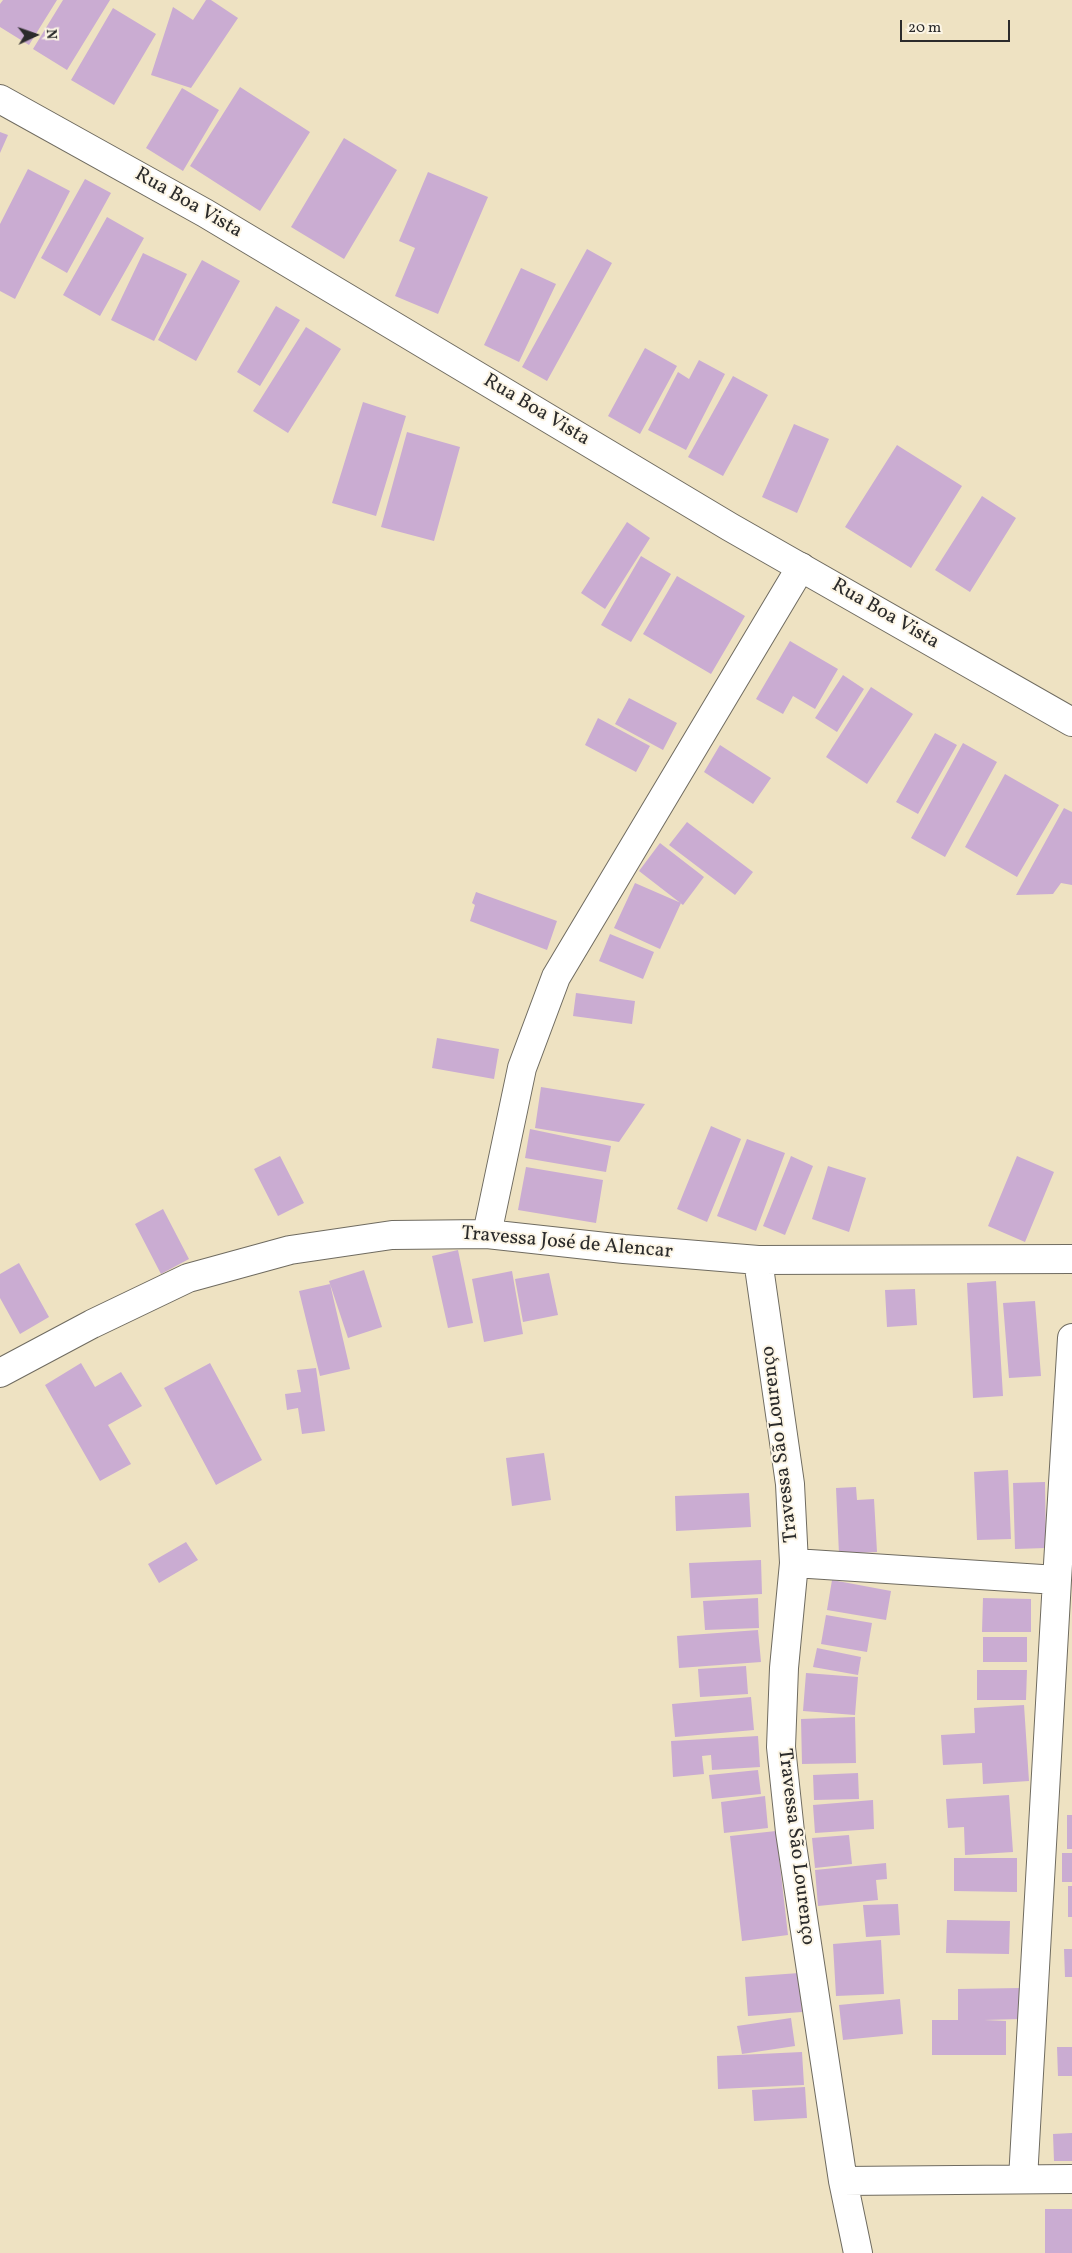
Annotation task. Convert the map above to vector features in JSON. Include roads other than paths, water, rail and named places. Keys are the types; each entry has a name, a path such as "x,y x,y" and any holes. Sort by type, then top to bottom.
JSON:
{"street":[{"name":"Rua Boa Vista","path":"0,99 205,213 730,527 1072,722"},
{"path":"487,1234 522,1068 556,977 801,567"},
{"name":"Travessa José de Alencar","path":"0,1373 92,1324 188,1278 290,1250 383,1237 487,1234 624,1249 758,1260 1072,1259"},
{"name":"Travessa São Lourenço","path":"758,1260 790,1484 794,1563 784,1668 782,1747 790,1832 843,2181 858,2253"},
{"path":"1024,2179 1072,1338"},
{"path":"794,1563 1057,1580"},
{"path":"843,2181 1072,2179"}]}
